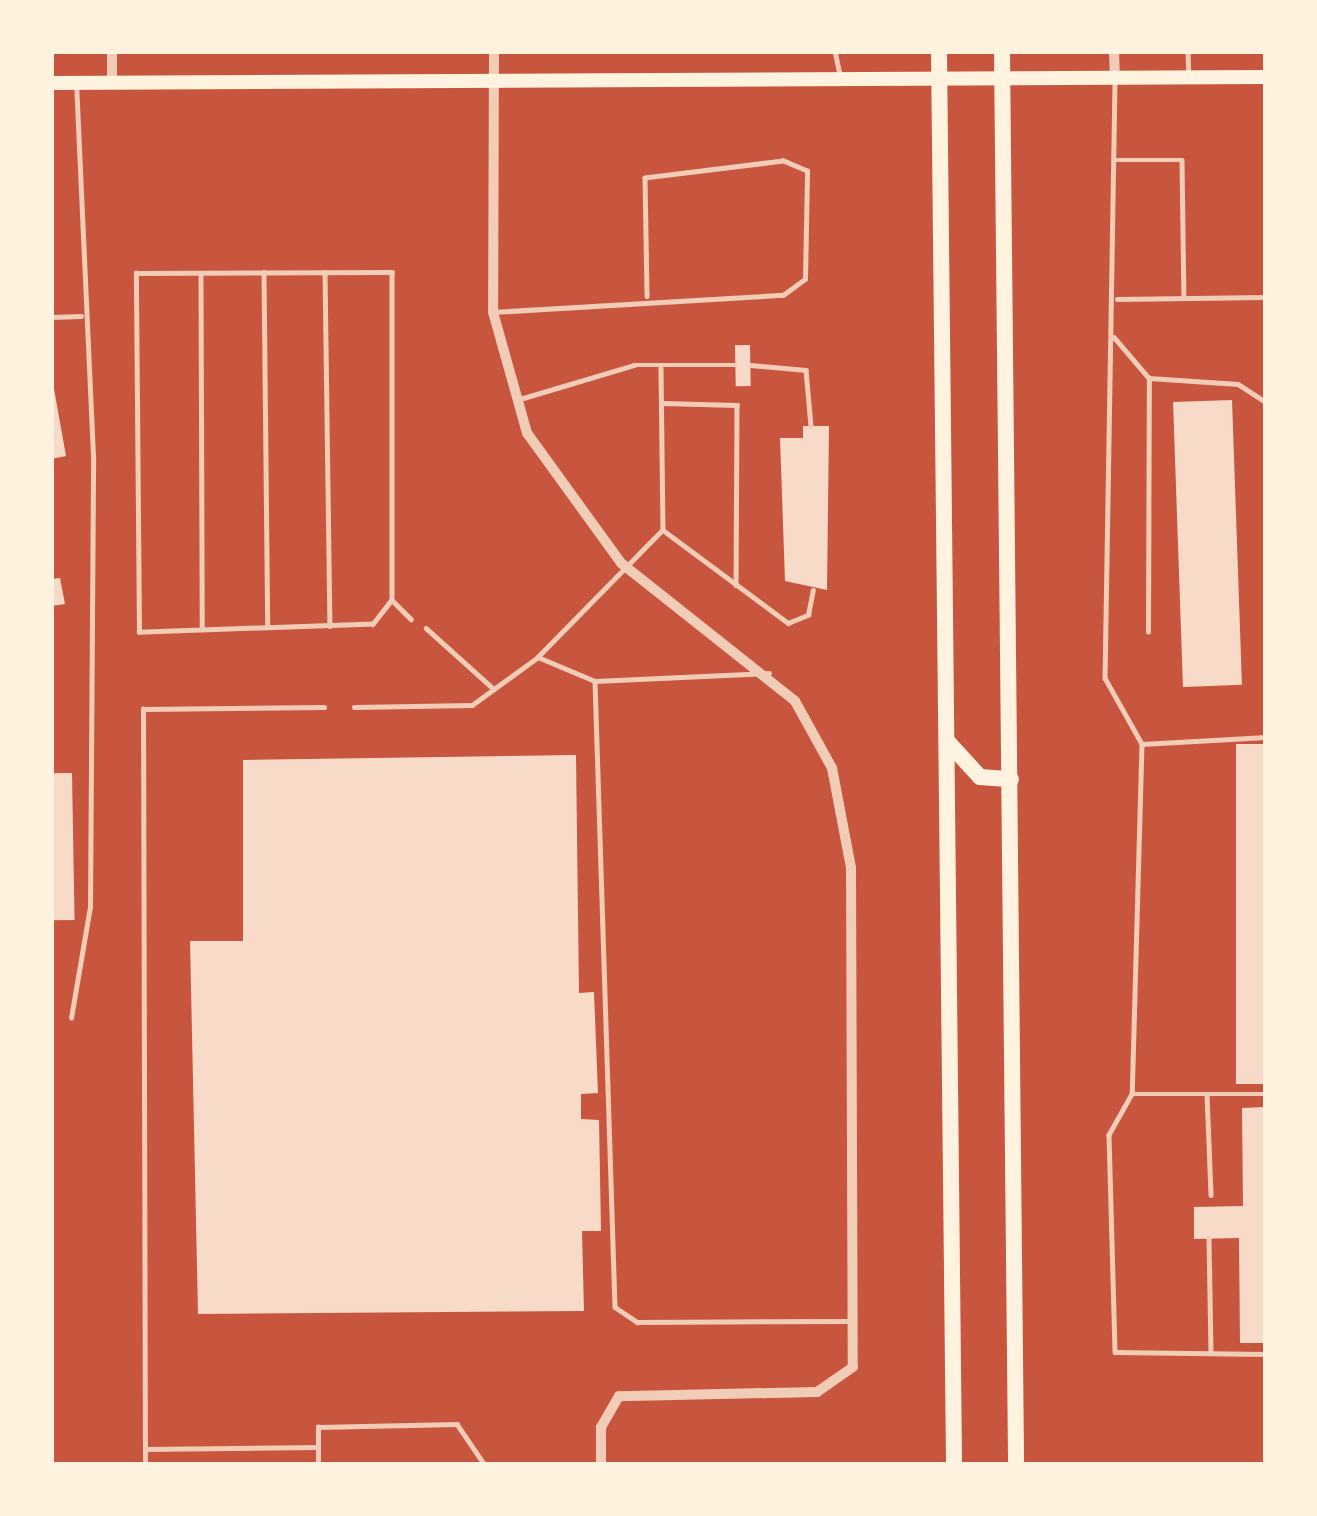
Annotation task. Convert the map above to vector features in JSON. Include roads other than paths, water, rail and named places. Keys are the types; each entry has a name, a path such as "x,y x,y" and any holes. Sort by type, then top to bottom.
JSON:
{"highway":[{"path":"939,51 954,1465"},
{"path":"1002,51 1016,1465"},
{"path":"947,740 980,777 1011,779"}],"main road":[{"path":"51,83 1266,77"}],"street":[{"path":"112,51 112,81"},
{"path":"494,51 493,312 514,401 554,480 621,563 769,673 818,738 848,836 857,1322 853,1367 817,1392 619,1396 601,1427 601,1465"},
{"path":"1114,51 1114,77"}],"lane":[{"path":"835,51 841,79"},
{"path":"1188,51 1189,77"},
{"path":"1114,77 1117,299 1105,678 1121,722 1142,744 1132,1094 1109,1135 1114,1352 1266,1354"},
{"path":"71,1018 90,907 76,82"},
{"path":"1117,160 1182,160 1184,298"},
{"path":"493,312 646,296 783,295 805,279 807,171 783,161 645,178 646,296"},
{"path":"264,272 268,628"},
{"path":"325,272 330,626"},
{"path":"325,272 392,272 392,600 373,624 139,632 136,273 325,272"},
{"path":"201,273 202,630"},
{"path":"1117,299 1266,297"},
{"path":"51,316 83,316"},
{"path":"1114,337 1149,378 1148,632"},
{"path":"514,401 662,365 735,365"},
{"path":"662,365 663,530"},
{"path":"751,365 806,370 811,426"},
{"path":"1149,378 1238,384 1266,402"},
{"path":"662,404 737,405 736,585"},
{"path":"354,706 472,705 538,657 621,563 663,530"},
{"path":"663,530 788,623 808,615 813,590"},
{"path":"392,600 411,619"},
{"path":"426,628 494,688"},
{"path":"538,657 595,681 769,673"},
{"path":"595,681 615,1307 637,1322 857,1322"},
{"path":"145,1465 143,709 324,707"},
{"path":"1142,744 1266,737"},
{"path":"1132,1094 1266,1094"},
{"path":"1207,1094 1210,1196"},
{"path":"1209,1238 1210,1355"},
{"path":"318,1465 318,1427 457,1424 485,1465"},
{"path":"145,1450 318,1447"}]}
